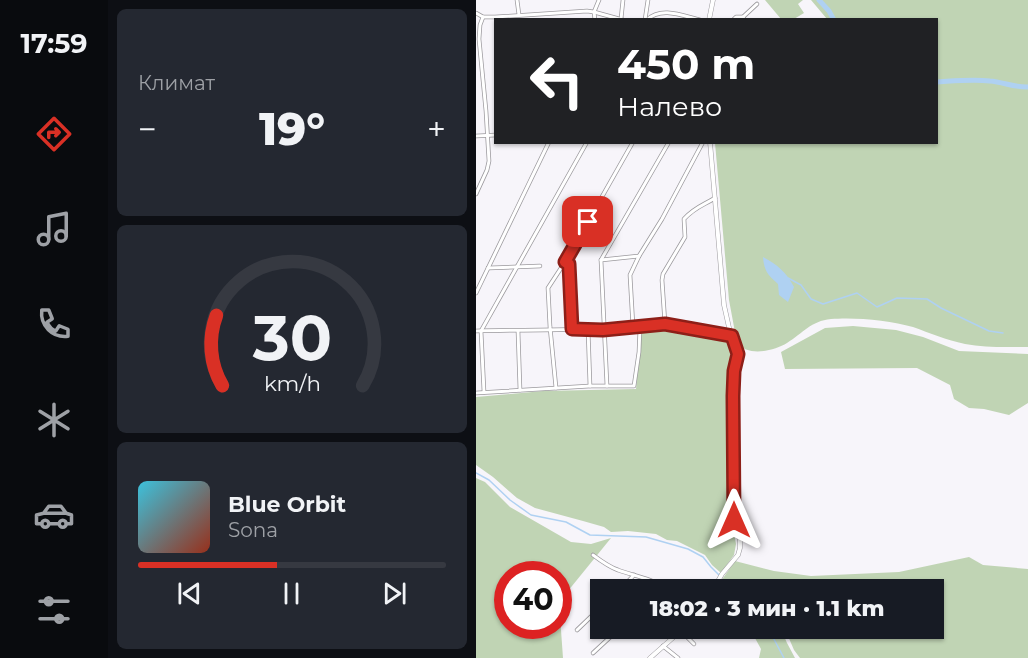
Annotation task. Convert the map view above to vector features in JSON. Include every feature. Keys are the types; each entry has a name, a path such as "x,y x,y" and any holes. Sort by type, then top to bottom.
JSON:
{"street":[{"path":"516,0 519,15"},
{"path":"595,18 594,12 599,0"},
{"path":"622,18 623,0"},
{"path":"646,18 648,0"},
{"path":"709,18 713,0"},
{"path":"743,18 757,4"},
{"path":"476,13 483,17 519,15 524,17 594,12 618,18"},
{"path":"648,18 662,12 690,18"},
{"path":"555,13 556,18"},
{"path":"476,194 489,161 479,39 483,17"},
{"path":"476,136 494,135"},
{"path":"476,292 548,144"},
{"path":"484,393 481,331 586,144"},
{"path":"556,388 548,288 632,144"},
{"path":"607,387 601,260 668,144"},
{"path":"634,327 630,274 702,144"},
{"path":"711,144 724,305 738,354 734,371 733,396 734,523 740,540 740,548 738,555 719,579"},
{"path":"665,324 663,274 685,237 684,219 696,207 715,198"},
{"path":"601,260 639,256"},
{"path":"565,262 569,264 572,329"},
{"path":"488,268 540,266"},
{"path":"476,331 603,330 665,324 732,336"},
{"path":"476,393 590,386 634,386 640,327"},
{"path":"588,330 590,386"},
{"path":"518,331 520,390"},
{"path":"593,555 619,571 646,579"},
{"path":"630,579 634,575"},
{"path":"577,630 590,618"},
{"path":"593,653 608,639"},
{"path":"650,658 671,639"},
{"path":"690,639 694,644"},
{"path":"663,646 678,658"}],"green space":[{"path":"765,0 803,0 798,4 804,13 796,18 780,18"},
{"path":"811,0 1028,0 1028,347 973,345 904,325 850,318 818,322 787,343 768,350 748,350 737,343 729,300 715,144 938,144 938,18 826,18"},
{"path":"853,326 896,330 923,337 959,351 1028,354 1028,403 1009,415 969,408 954,399 950,385 917,368 785,369 781,352 825,328"},
{"path":"665,328 729,338 735,351 731,410 731,518 736,544 734,555 721,573 705,555 677,541 667,540 656,534 611,532 604,527 535,508 517,498 476,465 476,397 543,391 636,389 641,330"},
{"path":"476,478 485,482 510,507 571,542 591,544 611,538 572,586 572,561 494,561 494,639 562,639 563,658 476,658"},
{"path":"969,557 983,565 1028,569 1028,658 800,658 789,639 944,639 944,579 722,579 735,561 774,571 811,576 899,572"},
{"path":"756,639 785,639 795,658 759,658 761,649"}],"water":[{"path":"763,257 781,269 794,287 788,302 779,295 778,284 767,272"}],"waterway":[{"path":"819,0 833,18"},
{"path":"938,82 983,80 1029,87"},
{"path":"788,278 801,285 811,299 823,304 857,293 877,307 897,298 927,299 989,331 1003,333"},
{"path":"476,473 489,480 510,500 531,515 566,522 590,535 646,537 688,549 703,557 719,575"},
{"path":"774,639 784,658"}],"route":[{"path":"588,222 565,262 569,264 572,329 603,330 665,324 732,336 738,354 734,371 733,396 734,520"}]}
